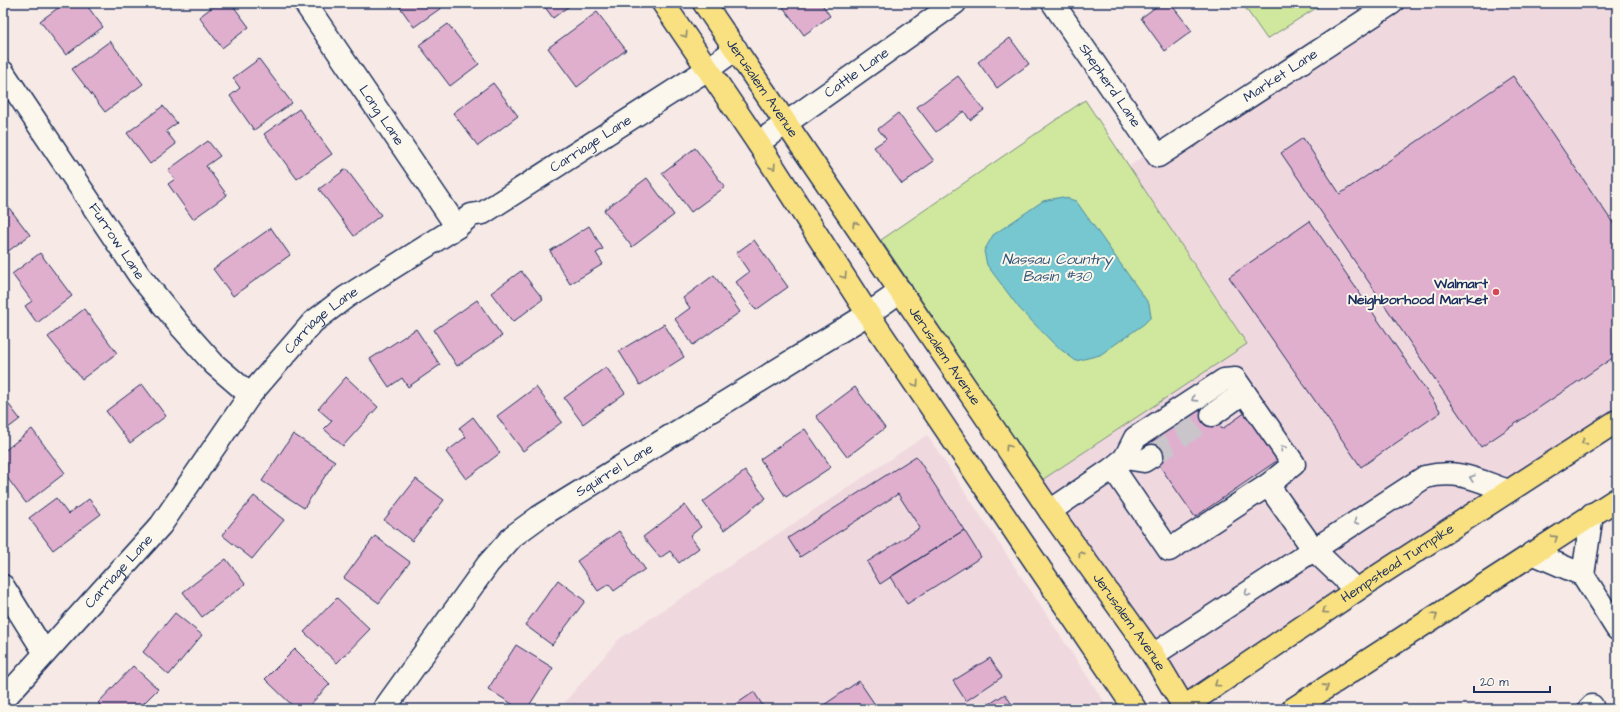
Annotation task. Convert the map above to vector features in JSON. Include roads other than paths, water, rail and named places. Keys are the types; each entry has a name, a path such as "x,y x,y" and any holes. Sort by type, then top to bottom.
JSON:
{"main road":[{"path":"663,3 758,143 868,314 1135,709"},
{"name":"Jerusalem Avenue","path":"704,3 1050,511 1153,655 1184,708"},
{"name":"Hempstead Turnpike","path":"1184,708 1356,590 1617,421"},
{"path":"1293,709 1617,499"}],"street":[{"name":"Long Lane","path":"306,3 457,228"},
{"name":"Cattle Lane","path":"758,143 955,3"},
{"name":"Shepherd Lane","path":"1053,3 1158,156 1169,148"},
{"name":"Market Lane","path":"1169,148 1392,3"},
{"name":"Carriage Lane","path":"3,700 161,525 250,395 313,322 346,297 457,228 471,215 483,213 708,69 736,49"},
{"name":"Furrow Lane","path":"3,72 139,275 182,328 214,364 250,395"},
{"name":"Squirrel Lane","path":"384,709 488,564 513,536 546,513 868,314 901,291"},
{"path":"1050,511 1119,463 1135,438 1224,380 1235,380 1294,464 1268,485 1170,550 1119,463"},
{"path":"1212,415 1243,393"},
{"path":"1119,463 1144,461 1152,456"},
{"path":"1153,655 1425,477 1442,473 1463,475 1508,491"},
{"path":"1268,485 1314,550 1356,590"},
{"path":"1583,575 1592,514"},
{"path":"1532,553 1583,575 1617,629"},
{"path":"3,586 45,653"}],"water":[{"name":"Nassau Country Basin #30","path":"1062,197 1076,201 1149,304 1151,317 1144,324 1100,355 1076,361 1055,345 1019,308 987,265 984,251 993,235 1043,201"}],"tunnel":[{"path":"1152,456 1212,415"}],"place":[{"name":"Walmart Neighborhood Market","path":"1496,292"}]}
